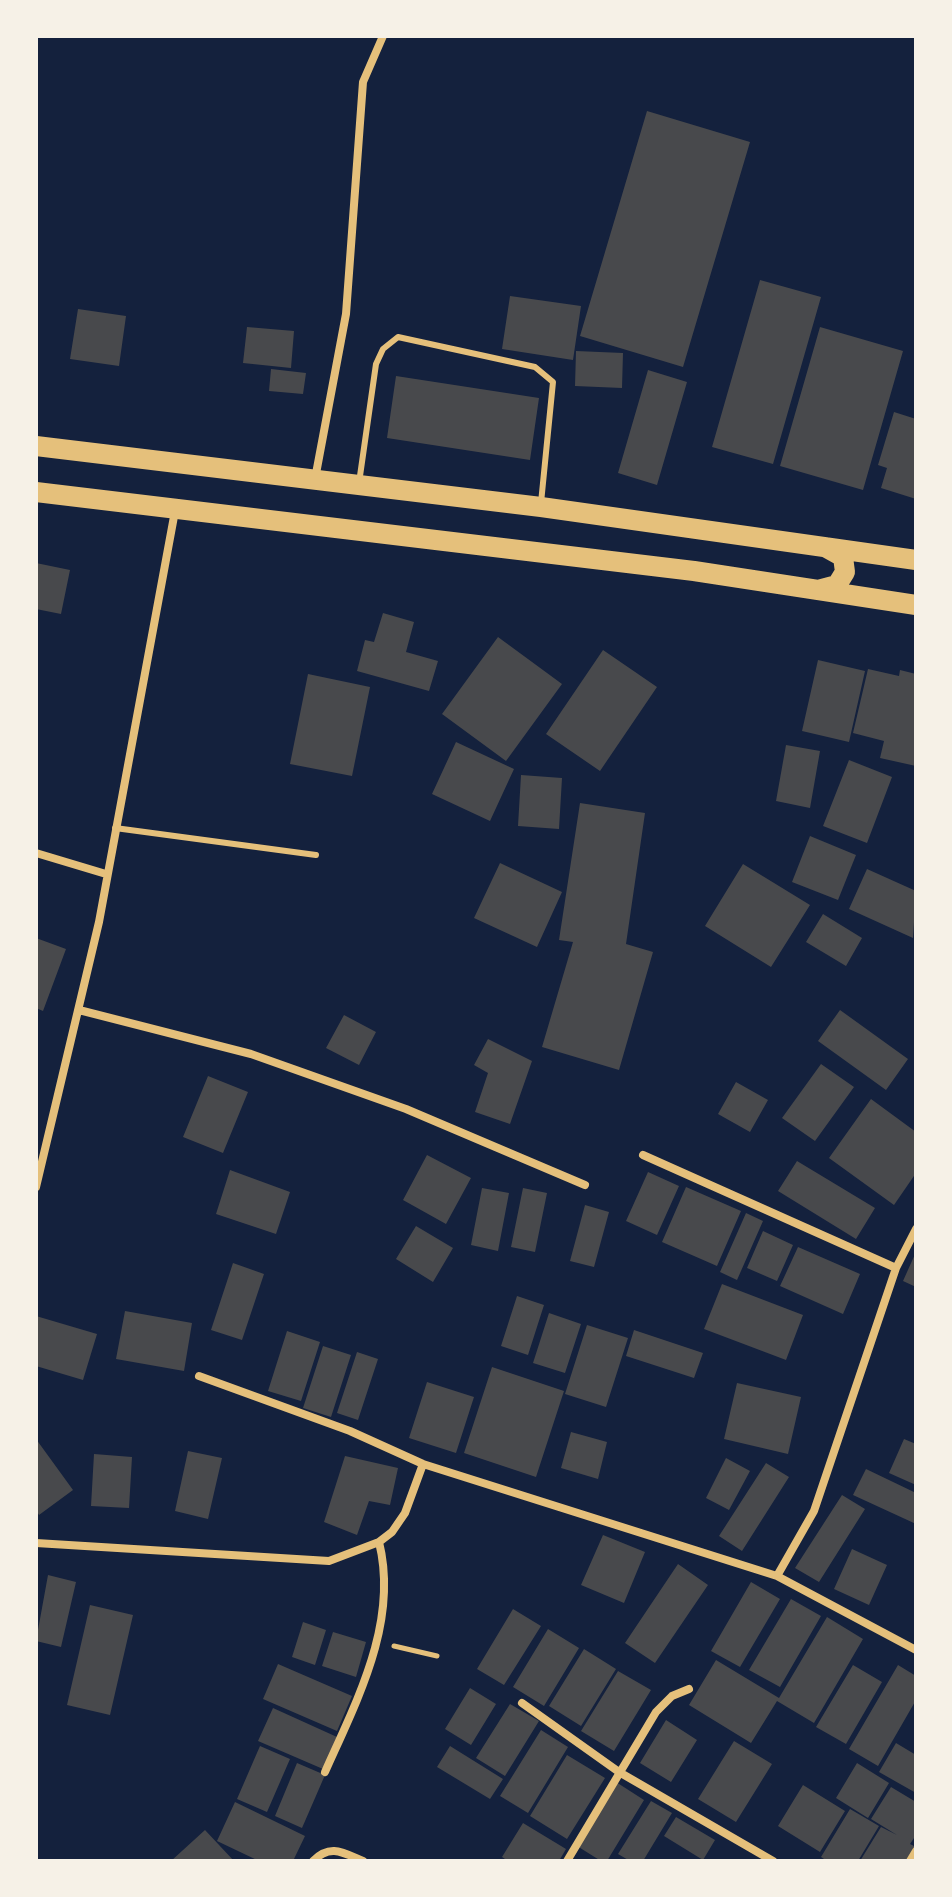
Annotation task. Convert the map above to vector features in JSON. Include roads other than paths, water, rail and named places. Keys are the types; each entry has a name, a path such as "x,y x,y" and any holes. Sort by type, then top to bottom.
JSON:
{"main road":[{"path":"36,446 541,507 916,560"},
{"path":"36,492 694,571 916,605"},
{"path":"818,590 837,585 845,572 843,557 825,547"},
{"path":"874,598 862,589 858,577 865,562 880,554"}],"street":[{"path":"315,480 346,314 363,82 383,36"},
{"path":"36,1187 99,922 175,510"},
{"path":"36,853 106,874"},
{"path":"79,1010 251,1054 406,1109 585,1185"},
{"path":"643,1155 896,1268"},
{"path":"777,1576 814,1511 896,1268 916,1229"},
{"path":"199,1376 350,1431 423,1464 777,1576 916,1650"},
{"path":"36,1543 329,1561 379,1542 405,1513 423,1464"},
{"path":"325,1772 378,1642 387,1573 379,1542"},
{"path":"567,1861 656,1712 672,1696 689,1689"},
{"path":"522,1703 619,1772 773,1861"},
{"path":"313,1861 325,1850 337,1850 363,1861"},
{"path":"910,1861 916,1851"}],"lane":[{"path":"359,486 376,364 383,349 398,337 546,372 553,382 541,507"},
{"path":"115,828 316,855"}]}
